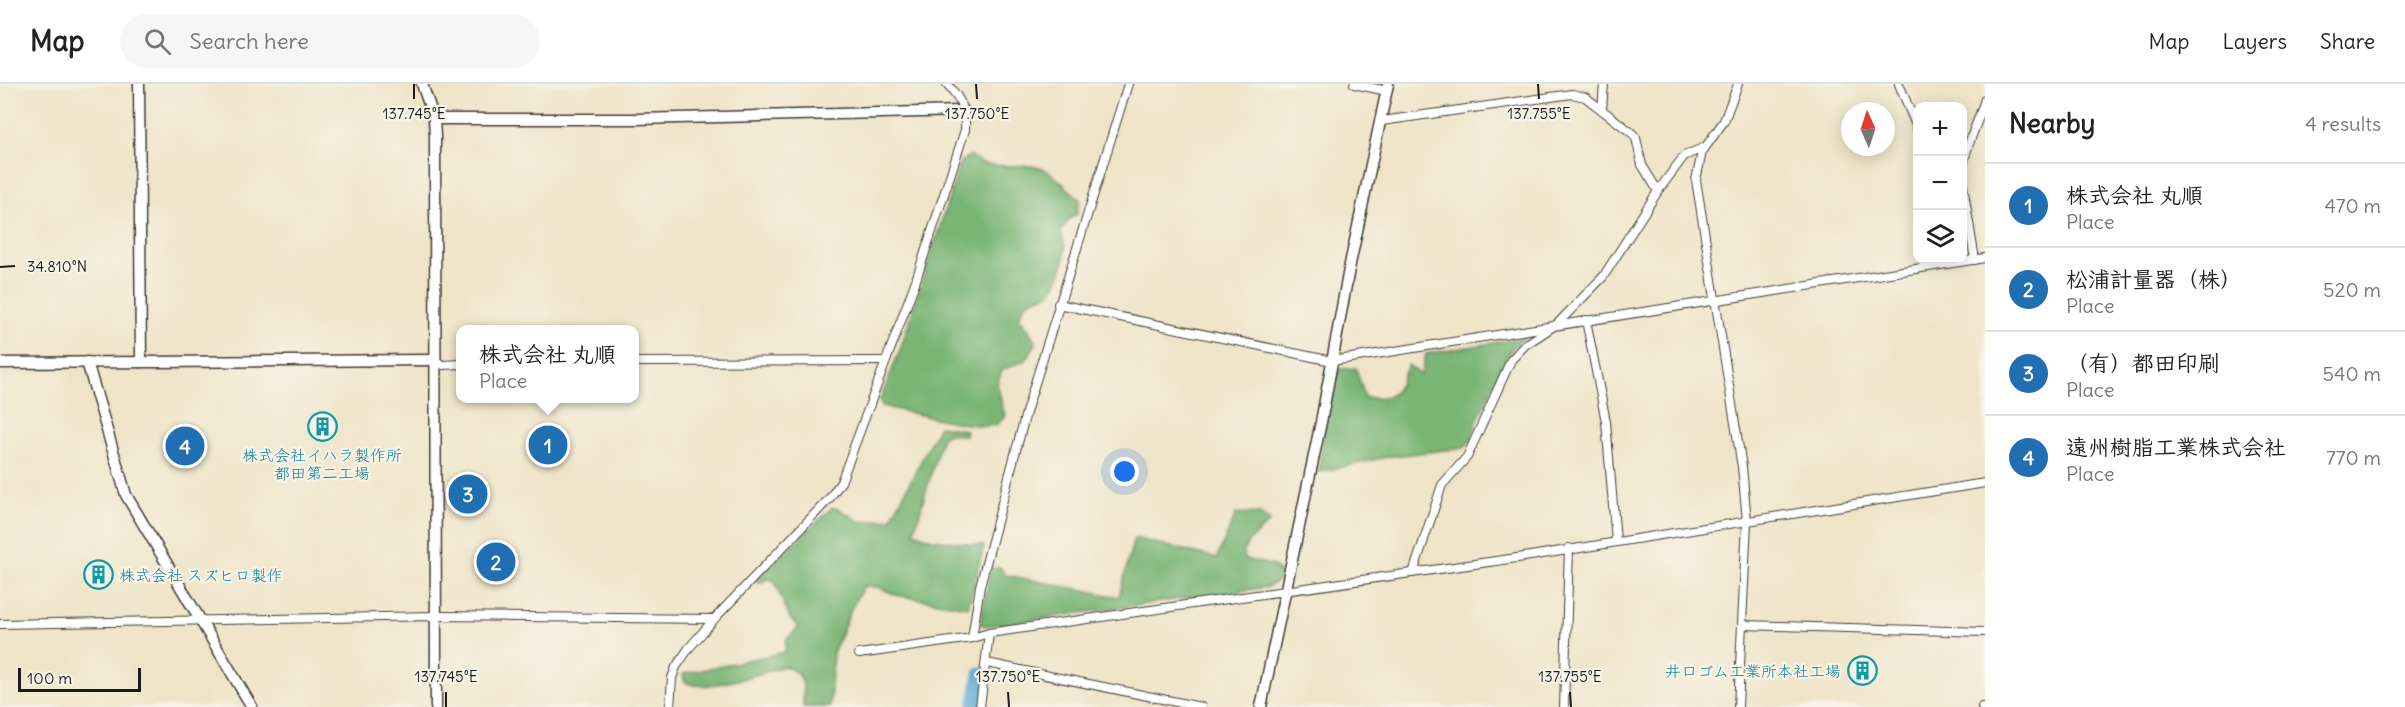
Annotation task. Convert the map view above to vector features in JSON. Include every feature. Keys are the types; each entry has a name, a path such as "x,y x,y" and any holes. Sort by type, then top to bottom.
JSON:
{"street":[{"path":"139,84 141,362"},
{"path":"422,84 434,119 435,707"},
{"path":"670,707 670,688 676,667 714,619 829,499 841,482 915,283 965,130 964,111 957,95 947,84"},
{"path":"972,638 981,585 1027,409 1128,84"},
{"path":"1262,707 1349,269 1388,88 1354,84"},
{"path":"1602,110 1604,84"},
{"path":"1738,84 1724,121 1698,164 1696,180 1742,467 1747,522 1738,707"},
{"path":"1899,84 1913,120"},
{"path":"1382,121 1572,94 1585,98 1632,133 1636,138 1642,165 1658,191"},
{"path":"1964,156 1978,124 1985,99"},
{"path":"434,119 661,118 964,111"},
{"path":"1413,573 1442,485 1467,457 1511,360 1525,345 1557,324 1603,277 1658,191 1684,156 1707,146"},
{"path":"1058,304 1332,361 1980,259 1967,202"},
{"path":"1586,320 1606,422 1616,542"},
{"path":"0,363 434,360 442,365 456,364"},
{"path":"639,362 886,361"},
{"path":"87,362 126,495 252,707"},
{"path":"859,654 972,638 990,633 1413,573 1985,483"},
{"path":"1564,707 1569,548"},
{"path":"0,624 436,616 714,619"},
{"path":"1742,625 1985,632"},
{"path":"980,707 990,633"},
{"path":"987,663 1201,707"}],"green space":[{"path":"970,156 989,165 1038,167 1051,174 1080,199 1077,214 1069,219 1060,232 1065,250 1056,285 1049,293 1027,303 1019,318 1028,328 1036,343 1026,360 1002,370 997,384 1005,416 997,424 985,426 939,419 882,406 880,400 900,350 961,161"},
{"path":"1524,338 1513,347 1504,361 1471,440 1463,448 1392,456 1318,472 1328,412 1339,369 1356,368 1365,398 1384,397 1398,388 1408,365 1421,375 1426,354"},
{"path":"939,426 966,430 965,435 946,434 942,437 914,532 932,539 984,546 968,607 896,595 878,587 864,586 852,607 833,653 830,707 803,707 803,687 800,677 785,666 718,684 692,685 684,681 683,674 785,652 786,640 799,627 790,619 774,580 767,579 759,583 756,580 832,508 839,509 860,522 891,519"},
{"path":"1236,514 1260,514 1270,521 1252,538 1244,553 1245,559 1274,566 1281,574 1277,581 1268,587 986,626 980,624 991,568 1001,568 1005,575 1119,597 1134,538 1217,558"}],"waterway":[{"path":"975,707 981,674"}],"place":[{"name":"株式会社イハラ製作所 都田第二工場","path":"322,427"},
{"name":"株式会社 丸順","path":"548,445"},
{"name":"遠州樹脂工業株式会社","path":"185,446"},
{"name":"（有）都田印刷","path":"468,494"},
{"name":"松浦計量器（株）","path":"496,562"},
{"name":"株式会社 スズヒロ製作","path":"98,575"},
{"name":"井口ゴム工業所本社工場","path":"1862,671"}]}
